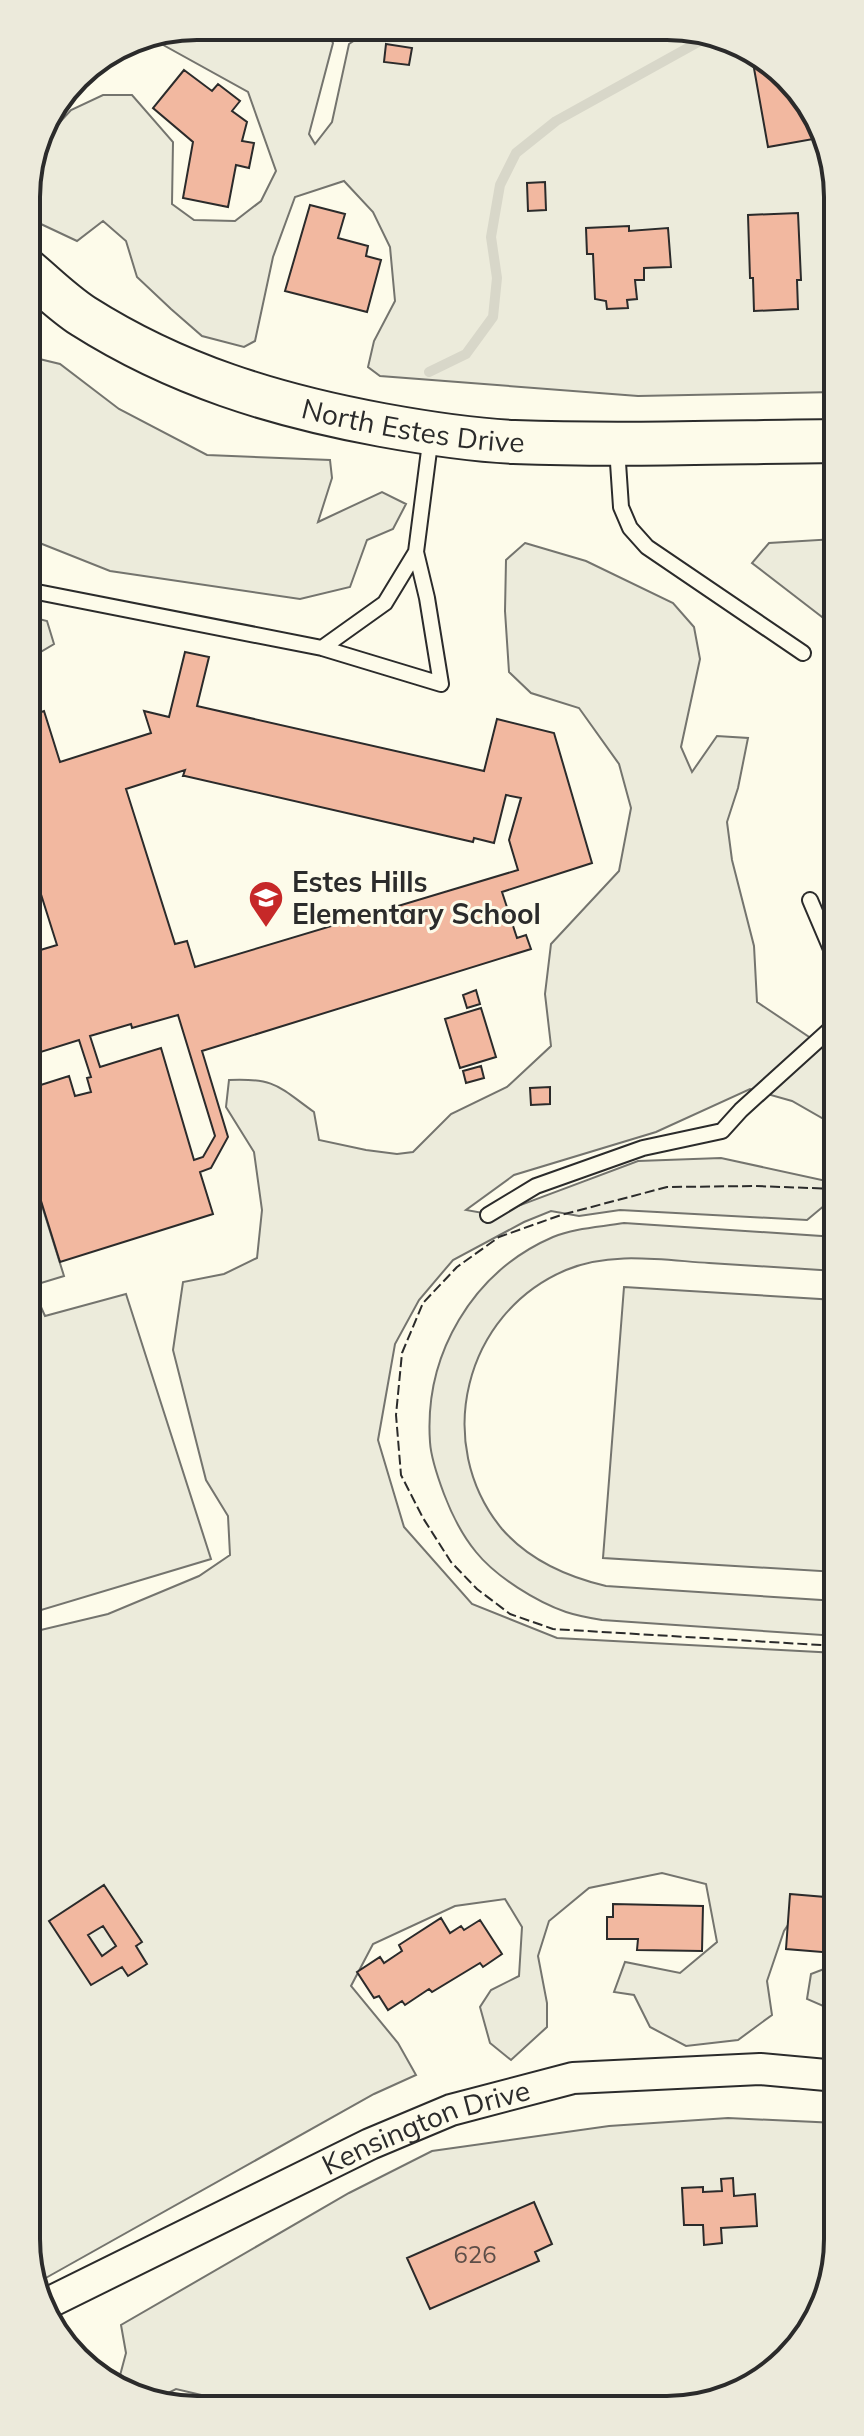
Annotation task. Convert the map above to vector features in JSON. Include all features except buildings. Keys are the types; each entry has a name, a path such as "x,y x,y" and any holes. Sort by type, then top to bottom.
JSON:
{"main road":[{"name":"North Estes Drive","path":"40,281 80,314 150,355 280,403 340,418 431,434 512,442 824,441"}],"street":[{"name":"Kensington Drive","path":"53,2301 370,2144 451,2110 573,2078 760,2069 824,2075"}],"lane":[{"path":"40,593 322,648 441,684 416,552 431,434"},
{"path":"617,444 621,507 630,528 647,547 803,653"},
{"path":"322,648 385,603 416,552"},
{"path":"810,900 824,933"},
{"path":"488,1215 536,1186 643,1148 722,1131 824,1035"}],"shaded area":[{"path":"197,40 332,40 309,134 315,144 332,122 349,44 355,40 677,40 718,48 737,56 771,79 792,101 816,146 824,197 824,392 638,396 380,376 368,367 374,341 395,301 390,247 373,212 344,181 295,197 273,257 255,341 244,347 202,336 171,309 137,277 126,241 103,221 77,241 40,224 41,176 56,127 71,110 103,95 132,95 173,142 172,204 194,220 235,221 261,201 276,171 248,92 161,44"},
{"path":"40,359 60,364 119,409 207,455 330,460 332,478 318,522 382,492 406,504 393,529 367,540 350,587 300,599 110,571 40,543"},
{"path":"824,540 824,619 752,563 769,543"},
{"path":"525,543 586,561 673,603 694,627 700,659 681,747 692,772 717,736 748,738 738,788 727,822 732,860 754,946 757,1002 824,1047 824,1119 792,1101 750,1089 656,1132 514,1175 466,1210 494,1215 638,1161 721,1158 824,1180 824,1206 807,1220 620,1210 579,1216 551,1211 524,1222 453,1260 419,1300 395,1344 378,1440 404,1527 472,1604 557,1638 824,1652 824,1910 798,1910 784,1931 767,1981 772,2015 738,2040 686,2046 650,2027 634,1995 614,1992 625,1962 680,1973 717,1942 706,1884 662,1873 589,1888 549,1921 538,1956 547,2003 547,2027 511,2060 490,2043 480,2007 491,1990 519,1976 522,1927 505,1899 455,1906 373,1944 351,1986 398,2043 416,2075 374,2094 45,2278 40,2249 40,1630 108,1614 199,1576 230,1555 228,1516 206,1480 173,1350 183,1282 224,1274 257,1258 262,1210 254,1152 226,1107 229,1080 257,1080 283,1090 314,1112 319,1140 397,1154 413,1152 451,1114 507,1087 551,1046 545,994 551,944 619,871 631,808 619,764 579,708 531,693 509,672 506,560"},
{"path":"40,619 47,621 54,644 40,652"},
{"path":"40,1199 64,1276 40,1283"},
{"path":"624,1223 824,1236 824,1270 655,1259 600,1260 566,1270 531,1290 503,1317 482,1348 470,1384 465,1421 468,1459 480,1495 502,1529 524,1550 578,1578 606,1586 824,1600 824,1635 602,1620 570,1613 530,1595 494,1571 466,1539 447,1502 430,1442 430,1410 435,1378 445,1348 477,1294 499,1272 524,1252 553,1237"},
{"path":"624,1287 824,1299 824,1571 603,1558"},
{"path":"126,1294 211,1559 40,1610 40,1305 45,1316"},
{"path":"824,1969 824,2006 807,1999 811,1974"},
{"path":"728,2118 824,2122 824,2249 819,2280 803,2318 785,2343 746,2375 718,2388 667,2396 206,2396 176,2389 166,2393 120,2376 126,2353 121,2325 349,2193 432,2151 609,2126"}],"waterway":[{"path":"429,372 466,354 493,317 497,278 491,237 500,185 516,153 556,121 697,43"}],"fence":[{"path":"824,1189 667,1187 561,1215 499,1237 457,1267 423,1303 402,1353 396,1415 401,1475 423,1518 451,1562 477,1589 510,1614 553,1629 824,1645"}],"place":[{"name":"Estes Hills Elementary School","path":"266,929"}]}
